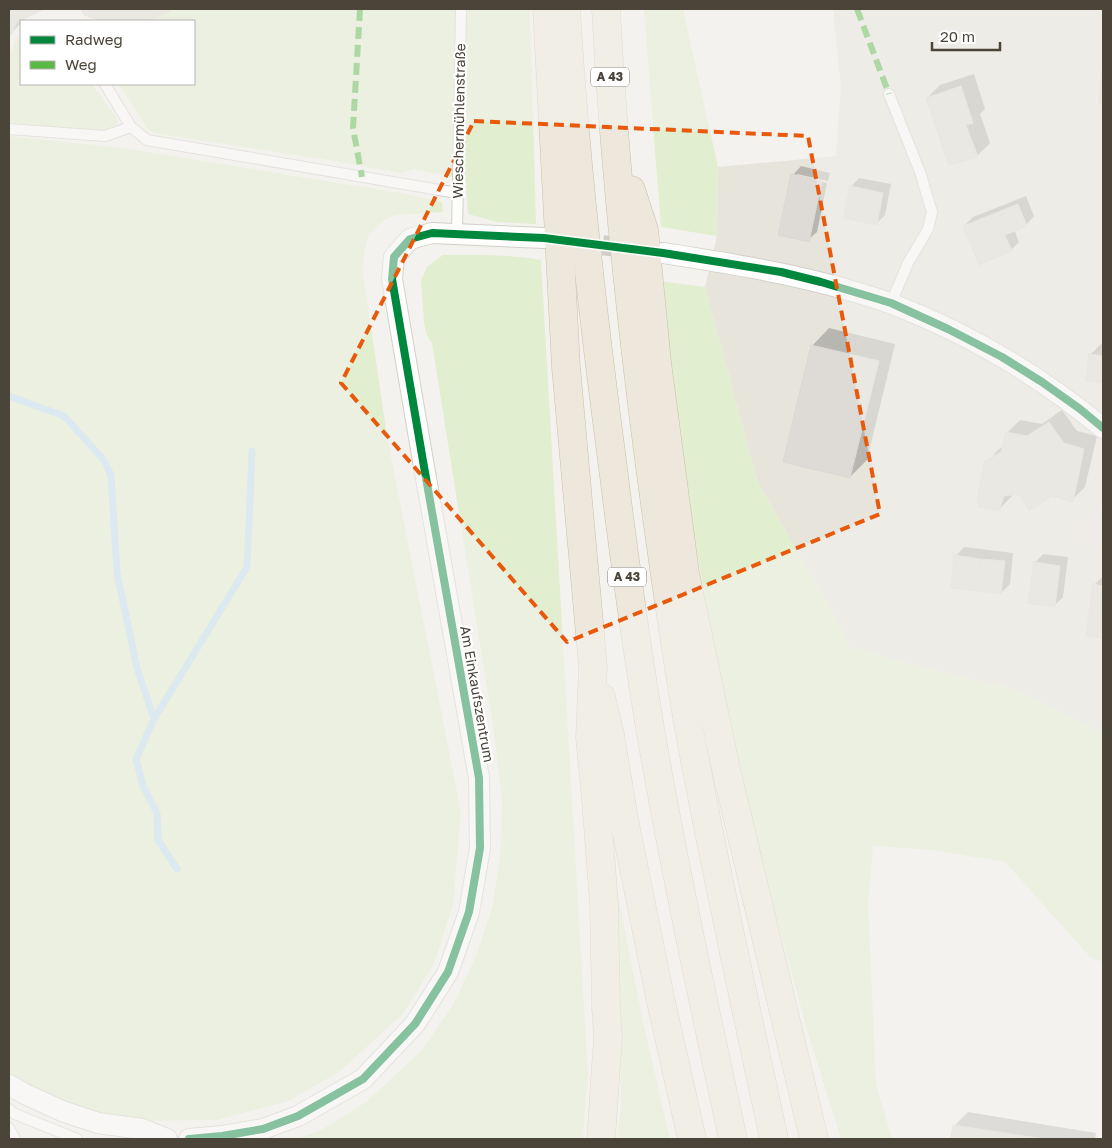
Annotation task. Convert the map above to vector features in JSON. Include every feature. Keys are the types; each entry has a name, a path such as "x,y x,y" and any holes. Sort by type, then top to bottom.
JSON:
{"highway":[{"path":"547,9 566,367 593,667 590,738 604,904 608,1037 601,1139"},
{"name":"A 43","path":"566,9 570,85 596,338 633,624 680,889 733,1139"},
{"name":"A 43","path":"606,9 610,83 637,368 668,599 689,732 721,896 774,1139"},
{"path":"616,145 644,230 657,363 685,573 728,778 814,1139"},
{"path":"593,667 610,734 624,819 661,1002 692,1139"}],"street":[{"name":"Am Einkaufszentrum","path":"189,1139 263,1129 298,1116 363,1079 415,1024 448,972 469,912 480,848 480,778 392,280 394,257 410,239 432,233 544,238"},
{"path":"663,252 781,272 891,303 948,328 1002,357 1042,382 1103,428"},
{"path":"9,1085 54,1108 78,1132 98,1123 142,1129 167,1139"}],"lane":[{"name":"Wieschermühlenstraße","path":"457,233 461,9"},
{"path":"106,85 131,127 147,140 457,194"},
{"path":"889,94 920,172 932,212 928,229 908,263 891,303"},
{"path":"9,129 105,136 131,127"},
{"path":"9,1110 15,1114 78,1132"},
{"path":"9,1128 15,1139"}],"highlighted area":[{"path":"474,121 808,136 880,514 567,642 341,383"}],"shaded area":[{"path":"833,9 1103,9 1103,733 1020,691 920,667 851,647 757,480 705,287 717,236 718,167 836,156 841,87"},
{"path":"1103,500 1103,549 1072,537"}],"green space":[{"path":"171,9 530,9 536,224 497,222 468,214 466,180 414,169 402,173 149,131 120,85 195,85 195,20 150,20"},
{"path":"644,9 683,9 718,167 717,236 661,227"},
{"path":"17,36 20,37 20,85 93,85 116,117 118,123 113,128 105,130 53,128 9,122 9,57"},
{"path":"9,136 123,148 401,193 442,202 443,212 395,215 383,221 368,236 363,273 387,436 461,812 453,905 434,964 403,1014 339,1072 289,1101 217,1120 136,1121 71,1105 22,1082 9,1072"},
{"path":"443,255 504,256 541,260 588,1077 583,1139 297,1139 323,1129 366,1102 421,1051 453,1005 476,956 492,908 500,858 502,801 495,739 432,343 427,336 424,323 421,280 427,267"},
{"path":"659,281 705,287 757,480 851,647 920,667 1020,691 1103,733 1103,962 1091,958 1005,862 932,850 873,846 868,903 876,1083 892,1139 841,1139 808,1033 759,855 683,482"},
{"path":"608,845 643,1021 670,1139 617,1139 621,1107 620,1024"}],"building":[{"path":"9,9 44,9 17,22 11,35 9,35"},
{"path":"81,9 171,9 150,20 99,20 84,15"},
{"path":"1102,64 1103,104 1099,104"},
{"path":"961,86 973,123 966,125 978,157 949,165 926,98"},
{"path":"791,174 822,181 809,242 778,235"},
{"path":"850,186 883,193 877,225 844,218"},
{"path":"1018,204 1027,226 1005,235 1012,251 979,265 963,226"},
{"path":"811,345 879,361 850,478 783,462"},
{"path":"1089,354 1103,356 1103,383 1086,381"},
{"path":"1049,422 1064,443 1084,449 1073,502 1052,496 1029,511 1020,494 1004,496 999,511 979,507 977,502 984,462 1001,452 1006,432 1027,436"},
{"path":"954,555 980,559 976,591 951,588"},
{"path":"980,559 1005,561 1001,594 976,591"},
{"path":"1034,562 1060,566 1055,607 1028,603"},
{"path":"1093,584 1103,586 1103,638 1086,636"},
{"path":"953,1125 1044,1139 951,1139"}],"waterway":[{"path":"9,396 64,416 103,459 111,475 117,573 137,668 154,719"},
{"path":"177,869 158,840 157,813 143,786 136,759 154,719 247,567 252,451"}],"tunnel":[{"path":"573,242 636,249"}],"marked path":[{"path":"360,9 353,128 362,177"},
{"path":"857,9 889,94"}],"cycle path":[{"path":"189,1139 263,1129 298,1116 363,1079 415,1024 448,972 469,912 480,848 479,778 392,279 394,257 410,239 432,233 544,238 663,253 781,272 821,282 891,303 948,329 1002,357 1042,382 1103,428"}]}
